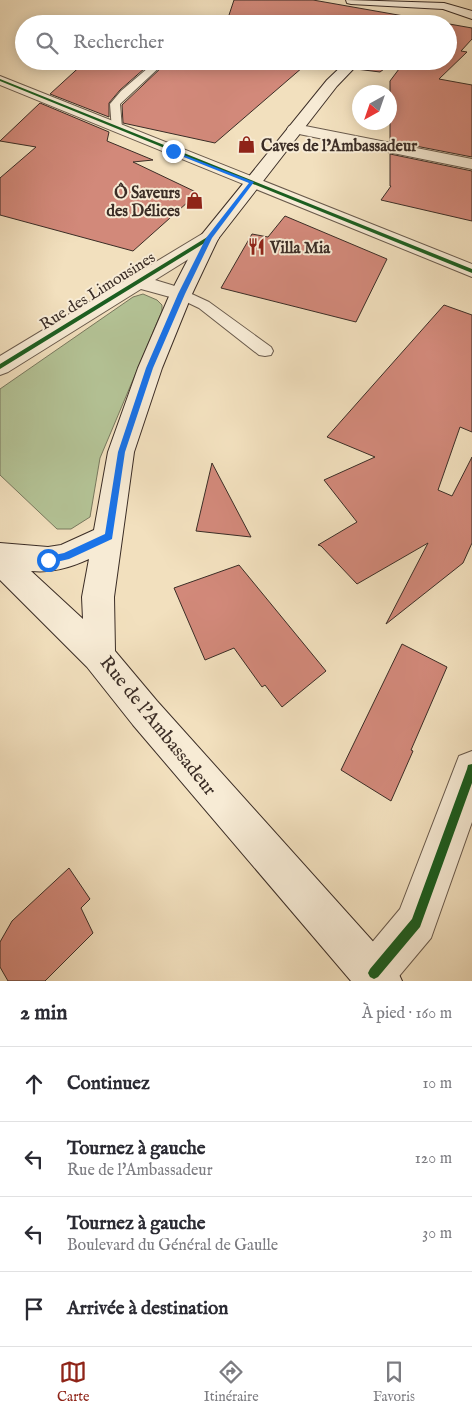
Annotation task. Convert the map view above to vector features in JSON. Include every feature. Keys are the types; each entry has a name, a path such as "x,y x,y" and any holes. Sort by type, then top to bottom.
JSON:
{"main road":[{"path":"351,0 425,2 472,15"},
{"path":"351,0 363,13"},
{"path":"409,15 425,2"},
{"name":"Rue de l'Ambassadeur","path":"346,70 332,83 209,238 150,368 121,452 98,597 99,656 145,713 377,977"},
{"path":"0,80 472,271"},
{"path":"295,129 472,164"},
{"name":"Rue des Limousines","path":"0,366 209,238"},
{"path":"136,282 182,294"},
{"path":"0,555 48,560 66,556 109,536"},
{"path":"0,562 99,656"},
{"path":"377,977 416,923 472,769"}],"lane":[{"path":"116,128 115,104 125,92 151,70"},
{"path":"182,294 204,305 265,350"}],"green space":[{"path":"143,294 157,300 162,305 162,311 100,458 90,517 71,529 57,529 0,475 0,389 133,297"}],"building":[{"path":"234,0 313,0 398,15 229,15"},
{"path":"457,25 472,28 472,39 461,51 467,52 457,62"},
{"path":"76,70 143,70 120,90 109,103 109,117 50,94"},
{"path":"159,70 300,70 215,143 123,123 122,105"},
{"path":"364,70 383,70 380,72"},
{"path":"398,70 448,70 439,79 472,85 472,157 390,141 390,130 397,130 397,85 390,85 390,81"},
{"path":"40,103 109,132 107,141 153,160 133,162 198,193 133,251 0,215 0,178 36,147 0,141"},
{"path":"390,154 472,171 472,221 381,200 391,186"},
{"path":"285,216 387,259 356,322 221,288 252,234 268,237"},
{"path":"444,305 472,315 472,432 460,427 438,490 452,496 472,457 472,543 463,563 386,624 428,543 357,584 318,545 357,522 324,480 375,457 327,437"},
{"path":"212,463 251,537 196,531"},
{"path":"239,565 326,671 282,707 265,685 262,687 234,648 205,660 174,588"},
{"path":"402,644 447,667 391,801 341,770"},
{"path":"69,868 90,899 81,908 93,933 45,981 8,981 0,967 0,942 12,921"}],"cycle path":[{"path":"0,80 472,271"},
{"path":"0,367 209,238"},
{"path":"374,973 416,923 472,769"}],"place":[{"name":"Caves de l’Ambassadeur","path":"247,145"},
{"name":"Ô Saveurs des Délices","path":"194,201"},
{"name":"Villa Mia","path":"256,247"}],"route":[{"path":"48,560 66,556 109,536 121,452 150,368 209,238 252,182 173,151"}]}
